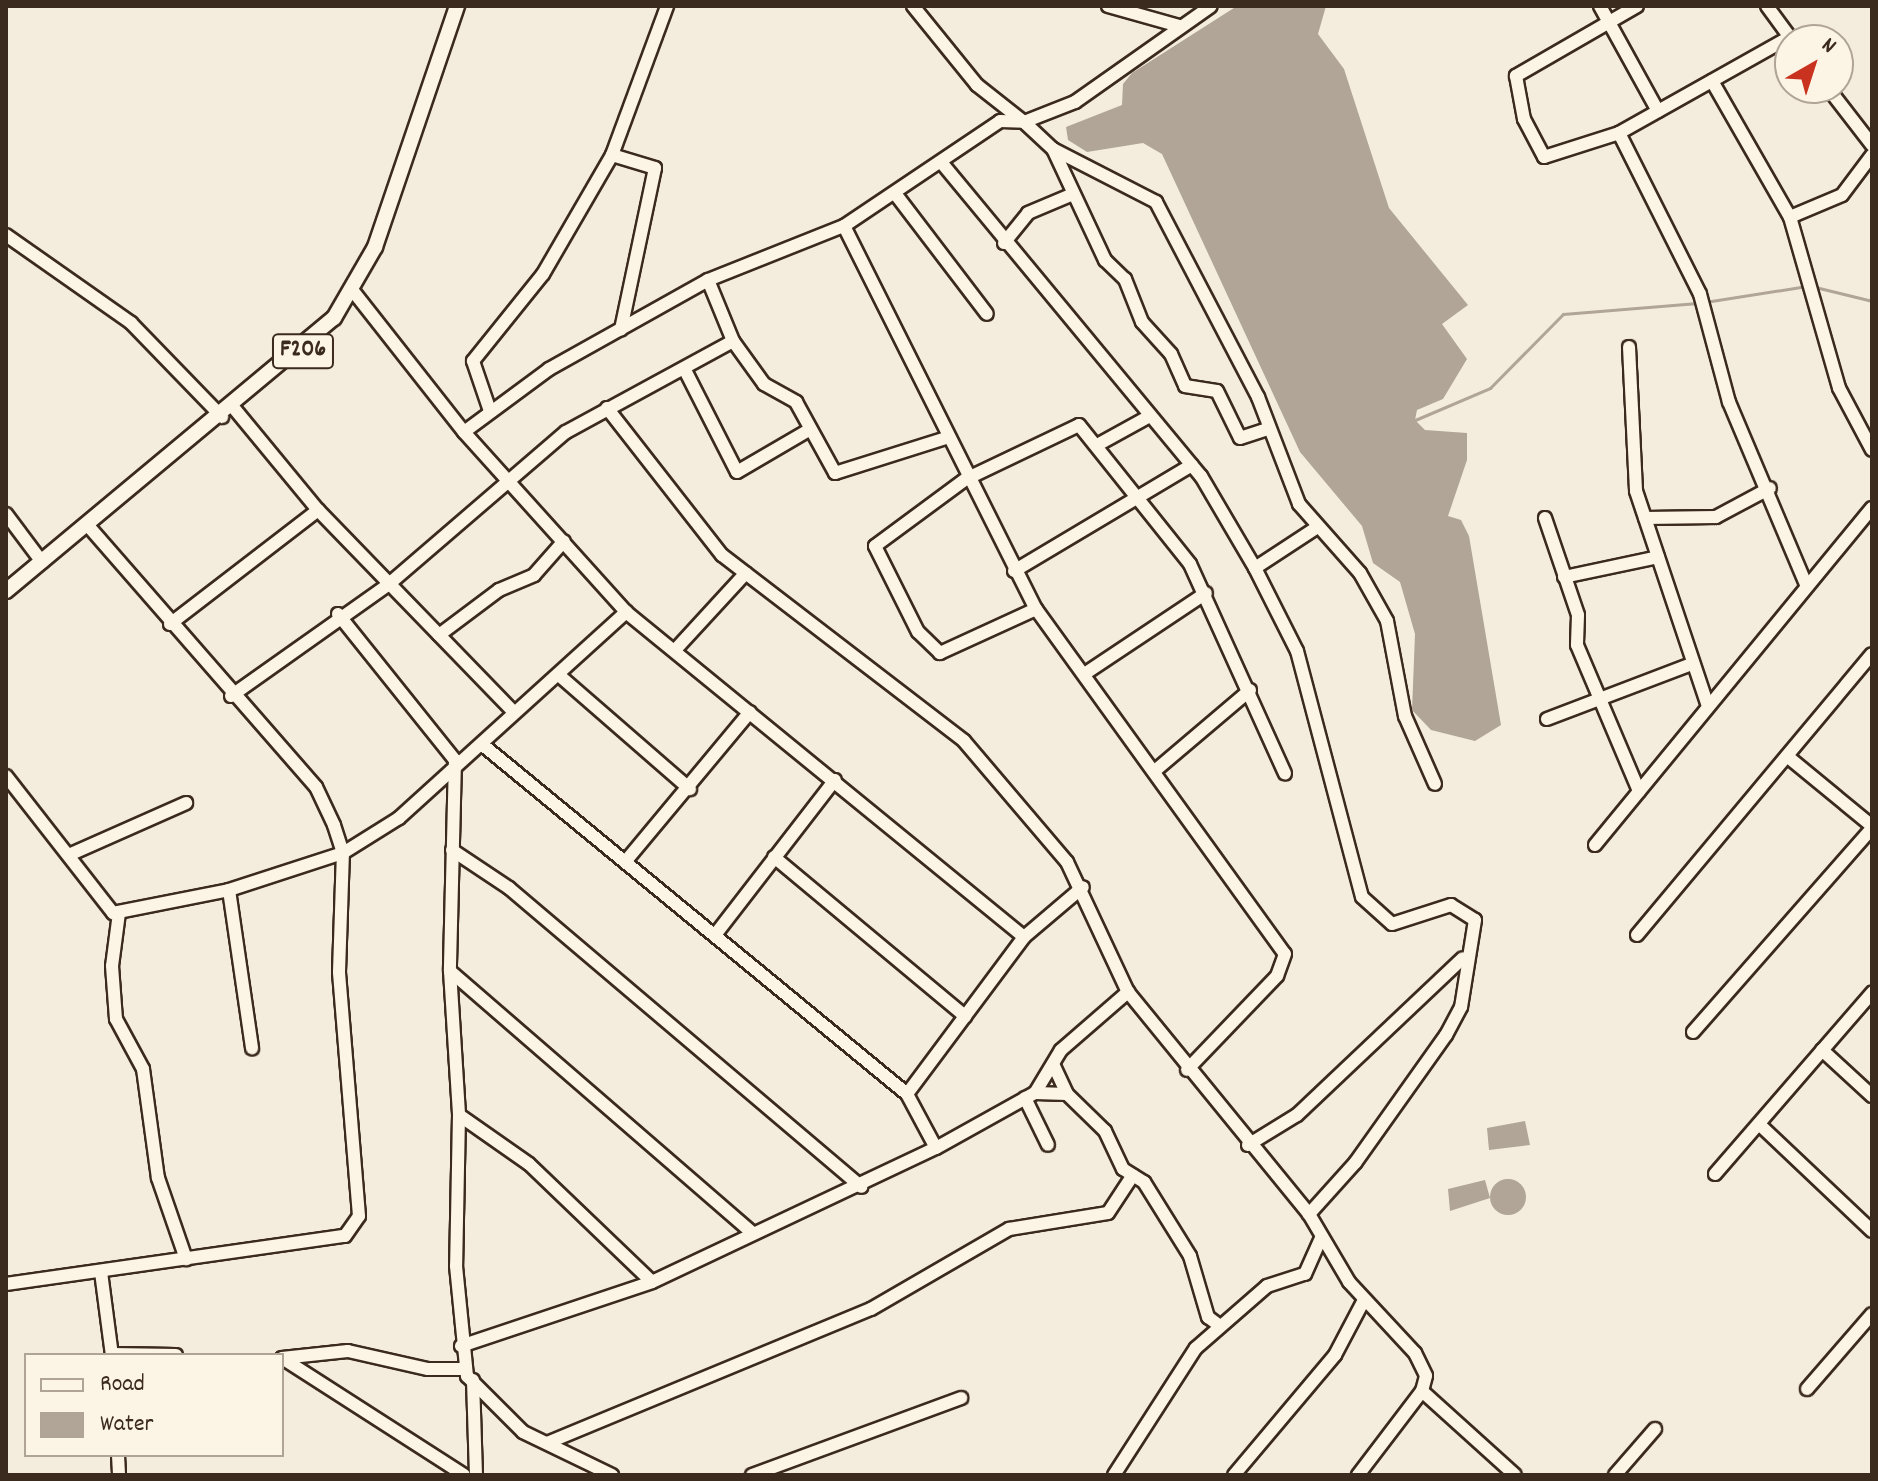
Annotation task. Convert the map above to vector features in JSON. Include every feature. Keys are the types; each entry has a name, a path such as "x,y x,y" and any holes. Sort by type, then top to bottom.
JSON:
{"main road":[{"name":"F206","path":"6,591 89,527 310,345 353,291 375,247 457,6"}],"street":[{"path":"490,411 473,361 543,274 612,155 667,6"},
{"path":"913,6 977,85 1053,149 1156,202 1252,384 1268,429 1316,528 1360,573 1387,621 1405,716 1435,784"},
{"path":"1108,6 1179,26"},
{"path":"464,432 490,411 621,329 708,280 844,226 897,196 1000,121 1024,122 1075,102 1211,6"},
{"path":"1600,6 1658,111"},
{"path":"1637,6 1524,66 1516,84 1544,157 1619,133 1774,47"},
{"path":"1767,6 1780,24"},
{"path":"1712,81 1790,217 1839,388 1872,450"},
{"path":"1840,104 1872,145"},
{"path":"1619,133 1700,294 1729,402 1770,488 1806,584"},
{"path":"1053,149 1105,260 1125,279 1142,322 1171,354 1185,386 1217,391 1240,438 1268,429"},
{"path":"612,155 655,168 621,329"},
{"path":"1790,217 1842,195 1872,155"},
{"path":"941,162 1004,243 1192,465 1255,568 1297,651 1362,897 1392,924 1451,905 1471,913 1463,958 1461,1007 1446,1035 1355,1163 1309,1214"},
{"path":"1004,243 1028,213 1073,194"},
{"path":"897,196 987,314"},
{"path":"844,226 966,479 1036,609 1157,769 1285,954 1277,976 1187,1070"},
{"path":"6,235 131,323 228,412 318,510 513,711"},
{"path":"708,280 733,341 764,384 796,402 826,463 844,474 946,438"},
{"path":"353,291 464,432 626,612 676,649 1024,937"},
{"path":"231,696 338,614 389,584 507,477 607,408 686,372 733,341"},
{"path":"1629,347 1633,468 1645,518 1708,706"},
{"path":"686,372 737,472 809,430"},
{"path":"607,408 704,535 746,573 964,741 1083,887 1128,992 1248,1145 1309,1214 1321,1238 1364,1300 1415,1353 1426,1376 1422,1391 1362,1473"},
{"path":"1099,444 1150,416"},
{"path":"1036,609 940,653 918,632 875,556 875,546 966,479 1079,425 1141,494 1206,593 1285,773"},
{"path":"1014,571 1192,465"},
{"path":"1645,518 1716,517 1770,488"},
{"path":"1595,845 1806,584 1872,508"},
{"path":"170,624 318,510"},
{"path":"6,514 42,562"},
{"path":"1545,518 1578,615 1577,645 1639,791"},
{"path":"6,1284 345,1236 359,1216 339,972 343,853 316,787 231,696 89,527"},
{"path":"1255,568 1316,528"},
{"path":"439,635 499,590 534,575 564,541"},
{"path":"1564,577 1658,557"},
{"path":"676,649 746,573"},
{"path":"1086,673 1206,593"},
{"path":"6,776 71,854 105,907 119,913 229,890 343,853 399,818 455,760 484,746 513,711 561,677 626,612"},
{"path":"338,614 455,760 450,971 459,1115 461,1346 469,1374 476,1475"},
{"path":"1637,935 1872,654"},
{"path":"1547,719 1692,664"},
{"path":"561,677 690,789"},
{"path":"1157,769 1250,690"},
{"path":"625,862 690,789 750,712"},
{"path":"484,746 907,1094 936,1148"},
{"path":"1693,1032 1872,827 1787,756"},
{"path":"715,935 835,780"},
{"path":"71,854 186,803"},
{"path":"452,850 509,888 861,1187"},
{"path":"774,857 965,1016"},
{"path":"907,1094 1024,937 1083,887"},
{"path":"229,890 252,1048"},
{"path":"119,913 112,966 116,1019 143,1069 158,1178 186,1259"},
{"path":"1248,1145 1297,1115 1463,958"},
{"path":"450,971 752,1233"},
{"path":"461,1346 652,1282 752,1233 861,1187 936,1148 1030,1096 1075,1035 1128,992"},
{"path":"1715,1174 1872,993"},
{"path":"1822,1050 1872,1096"},
{"path":"1054,1066 1067,1094 1105,1131 1190,1256 1208,1317 1220,1326"},
{"path":"1030,1096 1067,1094"},
{"path":"1030,1096 1048,1145"},
{"path":"459,1115 529,1164 652,1282"},
{"path":"1760,1125 1872,1231"},
{"path":"547,1443 871,1309 1009,1229 1108,1213 1133,1175"},
{"path":"1196,1348 1267,1286 1305,1274 1321,1238"},
{"path":"101,1272 112,1353"},
{"path":"1253,1475 1239,1470 1335,1355 1364,1300"},
{"path":"1807,1389 1872,1314"},
{"path":"1117,1474 1196,1348 1208,1317"},
{"path":"284,1358 348,1351 428,1369 469,1374 523,1432 612,1475"},
{"path":"284,1359 464,1475"},
{"path":"1422,1391 1515,1475"},
{"path":"752,1475 961,1398"},
{"path":"1615,1475 1655,1429"}],"water":[{"path":"1237,6 1326,6 1318,34 1344,69 1389,208 1468,305 1442,324 1467,359 1443,399 1417,410 1415,420 1425,430 1467,433 1467,460 1448,516 1461,520 1469,536 1501,725 1475,741 1431,730 1412,710 1415,634 1400,582 1373,563 1362,526 1300,452 1162,154 1143,143 1087,152 1068,140 1066,127 1122,105 1123,84 1132,73"},
{"path":"1525,1121 1530,1145 1489,1150 1487,1128"},
{"path":"1508,1179 1521,1184 1526,1197 1521,1210 1508,1215 1495,1210 1490,1197 1495,1184"},
{"path":"1485,1180 1490,1198 1450,1211 1448,1189"}],"waterway":[{"path":"1705,302 1807,286"},
{"path":"1815,287 1872,301"},
{"path":"1415,420 1490,388 1563,314 1698,303"}]}
